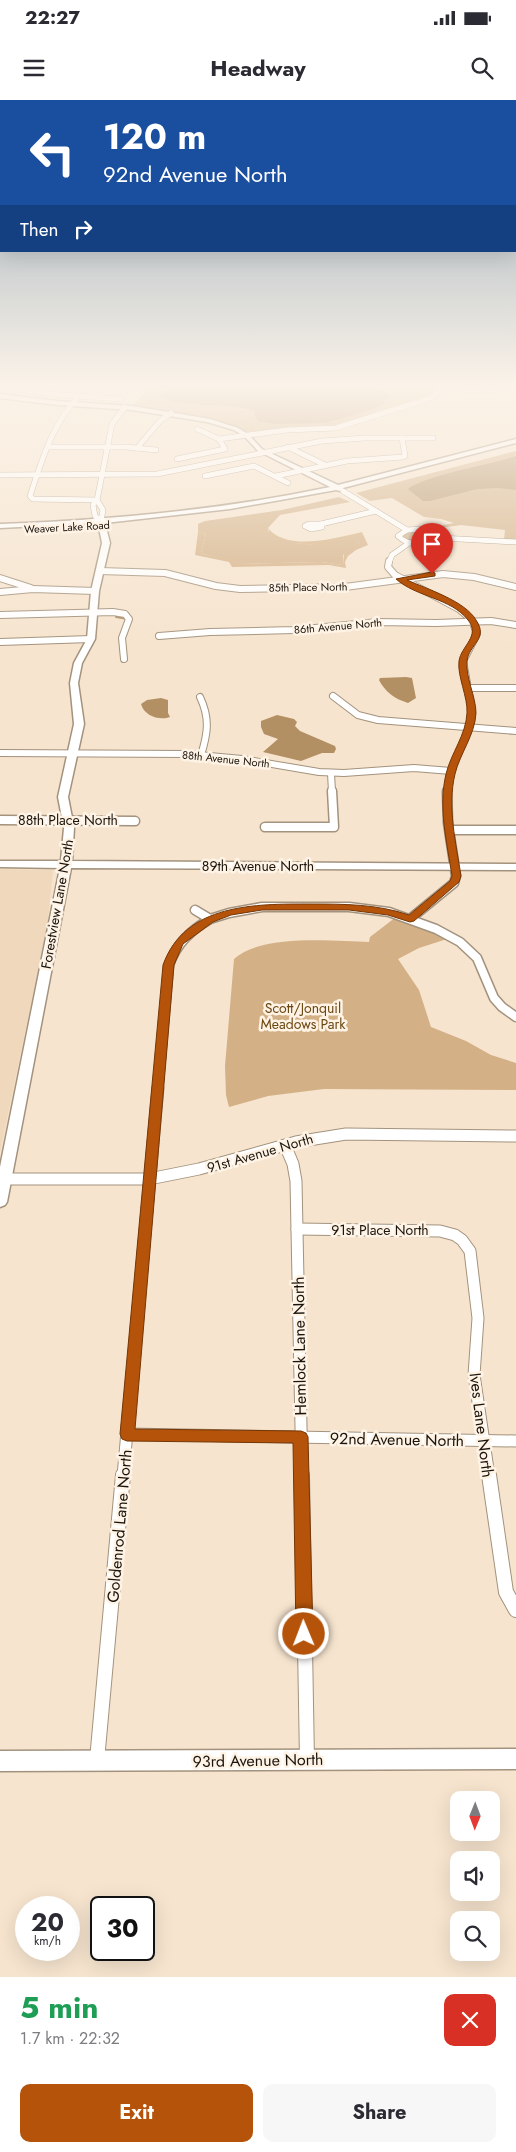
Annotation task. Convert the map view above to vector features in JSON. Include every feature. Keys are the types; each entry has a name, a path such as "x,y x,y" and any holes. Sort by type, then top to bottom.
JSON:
{"street":[{"path":"0,475 164,473"},
{"path":"200,473 210,482"},
{"path":"205,476 222,473"},
{"path":"269,473 288,483"},
{"path":"276,476 293,473"},
{"path":"304,473 314,477 317,482 359,501 407,530"},
{"name":"Weaver Lake Road","path":"338,490 401,473"},
{"name":"Weaver Lake Road","path":"0,530 101,523 231,507 338,490 407,473"},
{"path":"37,475 30,496 33,499 97,500"},
{"name":"Forestview Lane North","path":"0,1202 70,838 63,797 79,717 73,688 75,672 91,639 95,591 106,543 101,523 103,518 101,504 97,500 102,475"},
{"path":"321,524 376,511"},
{"name":"Weaver Lake Road","path":"0,526 101,523"},
{"path":"441,538 436,532 427,529 407,530 398,536 409,543 430,544 441,538 516,542"},
{"path":"409,543 390,557 387,563 390,570 399,579 453,604 465,612 474,622 476,628 476,637 462,661 472,712 470,727 451,771 447,806 456,876 454,882 410,919"},
{"name":"85th Place North","path":"100,571 165,573 216,586 240,589 344,587 432,574 455,575 516,587"},
{"path":"1,579 33,589"},
{"path":"0,592 33,589 95,591"},
{"path":"0,615 120,613 128,616 129,619 124,626 121,643 124,659"},
{"name":"86th Avenue North","path":"159,636 210,632 294,630 369,623 491,621 516,624"},
{"path":"0,642 91,639"},
{"path":"468,688 516,688"},
{"path":"332,696 358,714 372,719 516,731"},
{"path":"200,697 206,710 209,726 201,755"},
{"name":"88th Avenue North","path":"0,752 201,755 242,759 306,771 331,772 414,768 451,771"},
{"path":"265,827 334,827 331,772"},
{"name":"88th Place North","path":"0,820 135,821"},
{"path":"450,830 516,830"},
{"name":"89th Avenue North","path":"0,864 516,868"},
{"path":"195,910 210,919 245,909 270,907 370,908 410,919 450,936 469,950 477,958 494,998 502,1007 516,1017"},
{"name":"Goldenrod Lane North","path":"97,1762 168,965 179,942 210,919"},
{"name":"91st Avenue North","path":"5,1179 150,1180 193,1172 320,1136 346,1134 516,1136"},
{"name":"Hemlock Lane North","path":"284,1145 295,1171 307,1760"},
{"name":"91st Place North","path":"297,1230 440,1231 455,1235 462,1240"},
{"name":"Ives Lane North","path":"462,1240 470,1251 477,1300 478,1318 474,1375 483,1440 506,1592 516,1610"},
{"name":"92nd Avenue North","path":"127,1434 516,1441"},
{"name":"93rd Avenue North","path":"0,1761 516,1759"}],"shaded area":[{"path":"451,473 516,473 516,490 498,488 477,489 430,501 423,501 408,489 428,479"},
{"path":"268,528 276,535 287,540 299,541 326,540 362,532 368,545 348,556 345,562 346,568 329,565 232,567 229,562 195,555 198,532 206,534 201,553 230,559 238,564 321,562 343,565 344,552 359,542 357,538 324,544 302,544 280,539 270,535"},
{"path":"380,678 412,678 416,698 408,703 391,694 379,680"},
{"path":"161,698 168,700 168,713 170,717 157,718 145,712 141,704 147,700"},
{"path":"277,715 294,719 297,722 295,726 300,731 335,746 334,753 322,753 301,761 263,752 278,739 264,734 261,721"},
{"path":"0,869 53,870 48,922 0,1153"}],"green space":[{"path":"434,473 516,473 516,541 504,540 505,530 461,525 434,529 428,528 454,523 424,517 392,498 370,501 356,493"},
{"path":"339,497 350,502 280,515 268,528 268,531 278,537 299,544 335,542 357,537 359,542 343,555 343,565 321,562 238,564 201,553 206,534 198,532 198,524 205,521 282,510"},
{"path":"414,530 434,533 438,537 436,540 416,543 402,538 403,533"},
{"name":"Scott/Jonquil Meadows Park","path":"396,917 447,939 419,948 398,959 419,990 431,1027 466,1041 491,1055 516,1063 516,1090 324,1089 268,1096 229,1107 226,1095 225,1066 234,959 246,951 279,942 318,940 369,942 370,937"}],"waterway":[{"path":"116,617 128,619"}],"route":[{"path":"304,1634 301,1437 127,1434 168,965 179,942 210,919 229,912 262,907 349,907 370,908 410,919 454,882 456,876 447,806 449,778 470,727 472,712 462,661 466,652 475,641 477,634 472,619 460,608 399,579 432,574"}]}
